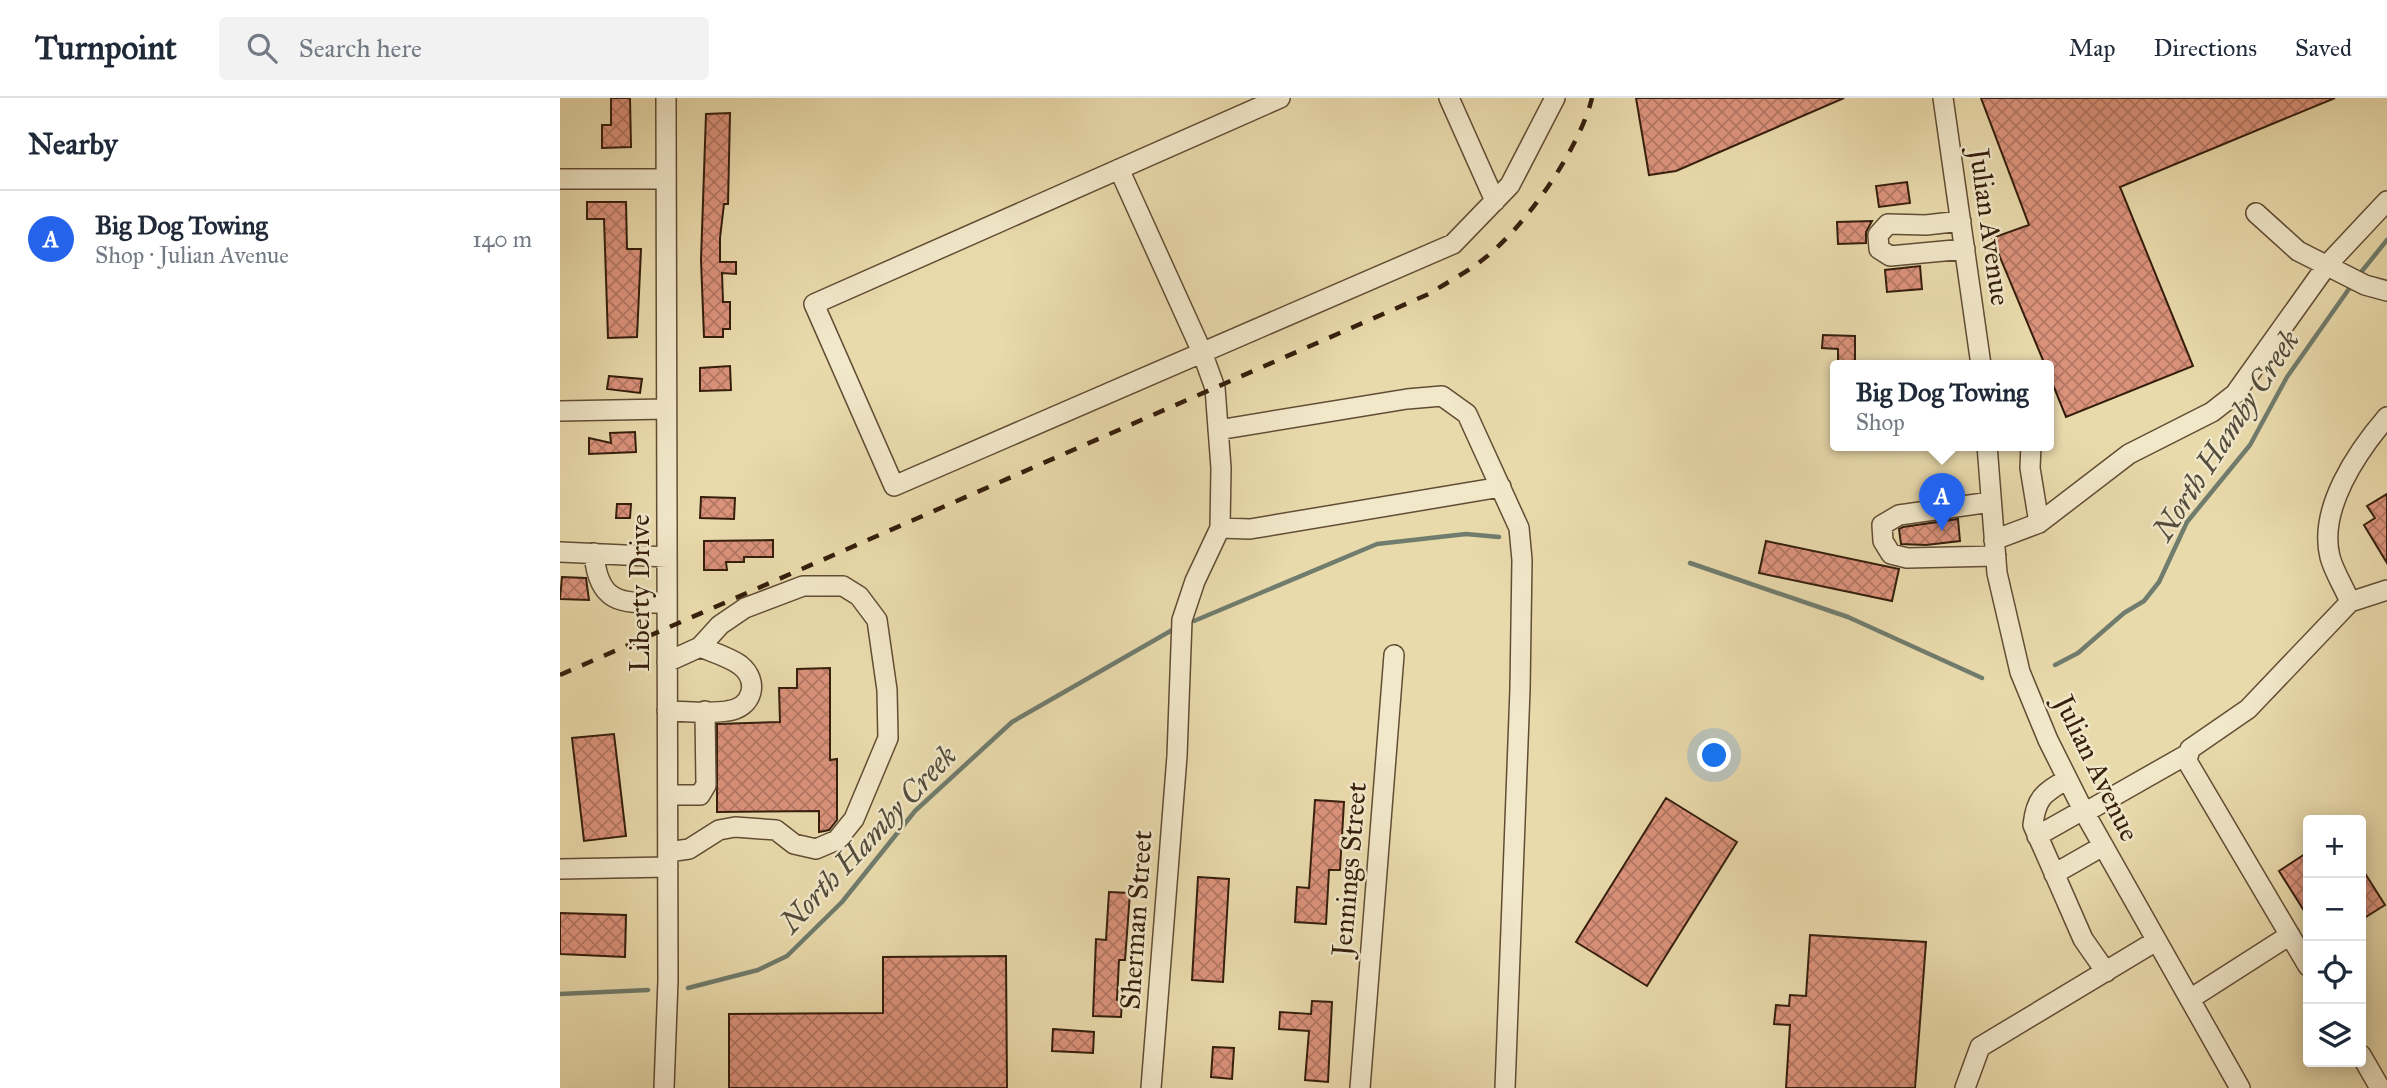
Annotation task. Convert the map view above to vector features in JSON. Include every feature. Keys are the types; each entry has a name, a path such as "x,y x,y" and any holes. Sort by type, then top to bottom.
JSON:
{"street":[{"name":"Liberty Drive","path":"664,1088 668,860 666,98"},
{"path":"1280,98 814,304 894,486 1453,244 1510,185 1555,98"},
{"path":"1450,98 1495,201"},
{"name":"Julian Avenue","path":"1943,98 1980,360"},
{"path":"1119,169 1202,352 1215,388 1219,430 1220,528 1250,529 1500,487"},
{"path":"560,179 666,179"},
{"path":"1992,502 1899,515 1882,525 1883,541 1891,554 1907,558 1995,548 2039,523 2129,454 2212,412 2235,394 2387,201"},
{"path":"2256,213 2298,251 2365,285 2387,291"},
{"path":"1961,221 1926,226 1888,224 1878,234 1879,249 1890,256 1965,249"},
{"path":"1219,430 1407,399 1442,396 1467,414 1519,528 1522,559 1504,1088"},
{"path":"560,411 666,409"},
{"path":"2350,602 2330,556 2330,511 2372,434 2387,417"},
{"name":"Julian Avenue","path":"1988,451 1995,548 2016,659 2048,740 2103,846 2240,1088"},
{"path":"2031,451 2030,468 2039,523"},
{"name":"Sherman Street","path":"1151,1088 1177,756 1182,620 1195,581 1220,528"},
{"path":"560,552 667,557"},
{"path":"594,553 598,578 606,593 615,601 667,603"},
{"path":"560,869 668,860 719,831 735,827 776,830 794,844 816,849 837,840 855,819 888,738 887,690 877,620 859,596 843,586 803,586 745,608 720,625 700,646 667,662"},
{"path":"2038,836 2186,755 2190,749 2248,709 2350,602 2387,590"},
{"path":"667,711 729,711 746,704 752,695 751,680 740,665 700,646"},
{"name":"Jennings Street","path":"1360,1088 1394,654"},
{"path":"668,795 701,795 706,786 705,711"},
{"path":"2186,755 2187,761 2303,957"},
{"path":"2067,779 2045,793 2035,806 2033,825 2083,939 2106,972"},
{"path":"2054,874 2103,846"},
{"path":"2190,999 2290,935"},
{"path":"1965,1088 1979,1046 2157,941"},
{"path":"2366,1064 2380,1088"}],"building":[{"path":"611,98 630,98 631,147 602,148 602,125 611,125"},
{"path":"1636,98 1844,98 1676,171 1649,175"},
{"path":"1981,98 2335,98 2120,187 2193,366 2066,417 2054,387 2054,360 2043,360 1992,238 2029,225"},
{"path":"730,113 728,204 724,204 720,262 736,262 736,274 722,273 723,302 730,302 730,329 723,329 723,337 704,337 701,260 706,114"},
{"path":"1907,182 1910,203 1879,207 1876,186"},
{"path":"587,202 626,202 627,249 641,249 637,337 608,338 604,219 587,219"},
{"path":"1872,221 1866,232 1866,243 1838,244 1837,222"},
{"path":"1920,266 1922,289 1887,292 1885,270"},
{"path":"1823,335 1855,336 1855,360 1838,360 1838,349 1822,348"},
{"path":"730,366 731,390 700,391 700,368"},
{"path":"609,376 642,379 640,393 607,389"},
{"path":"635,432 636,452 589,454 589,438 611,443 610,433"},
{"path":"2387,494 2387,563 2364,525 2375,518 2367,506"},
{"path":"701,497 735,498 734,519 700,518"},
{"path":"617,504 631,504 630,518 616,518"},
{"path":"1958,519 1960,541 1926,545 1901,544 1899,529 1903,527"},
{"path":"773,540 773,557 744,557 744,562 726,562 727,570 704,570 704,541"},
{"path":"1766,541 1899,569 1892,601 1759,573"},
{"path":"562,577 586,578 589,600 560,599"},
{"path":"830,668 830,760 837,759 837,820 829,830 819,832 819,811 717,812 717,724 780,722 779,688 797,688 797,669"},
{"path":"614,734 626,836 584,841 572,738"},
{"path":"1666,798 1737,842 1647,986 1576,942"},
{"path":"1315,800 1344,802 1340,870 1329,870 1326,924 1295,922 1297,887 1309,888"},
{"path":"2303,855 2303,909 2279,871"},
{"path":"2366,875 2385,905 2366,917"},
{"path":"1198,877 1229,879 1223,982 1192,980"},
{"path":"1109,892 1130,893 1125,960 1119,960 1117,1000 1122,1000 1121,1017 1093,1016 1096,939 1106,940"},
{"path":"560,913 626,915 625,957 560,954"},
{"path":"1810,935 1926,942 1915,1088 1786,1088 1790,1025 1774,1024 1776,1005 1789,1006 1790,995 1806,996"},
{"path":"1006,956 1007,1088 729,1088 729,1014 883,1013 883,957"},
{"path":"1312,1001 1332,1002 1328,1082 1305,1080 1309,1031 1279,1029 1280,1012 1311,1014"},
{"path":"1053,1029 1094,1032 1093,1053 1052,1051"},
{"path":"1213,1047 1234,1048 1232,1079 1211,1077"}],"waterway":[{"name":"North Hamby Creek","path":"2358,276 2387,240"},
{"name":"North Hamby Creek","path":"2055,665 2078,653 2124,613 2144,601 2159,582 2187,522 2250,445 2287,377 2351,286"},
{"name":"North Hamby Creek","path":"1194,621 1377,544 1466,534 1499,537"},
{"name":"North Hamby Creek","path":"1690,563 1848,617 1982,678"},
{"name":"North Hamby Creek","path":"688,988 758,970 787,956 842,902 915,811 1012,722 1174,629"},
{"name":"North Hamby Creek","path":"560,994 648,990"}],"railway":[{"path":"560,675 1431,293 1469,270 1498,247 1532,209 1563,164 1592,98"}],"place":[{"name":"Big Dog Towing","path":"1942,531"}]}
